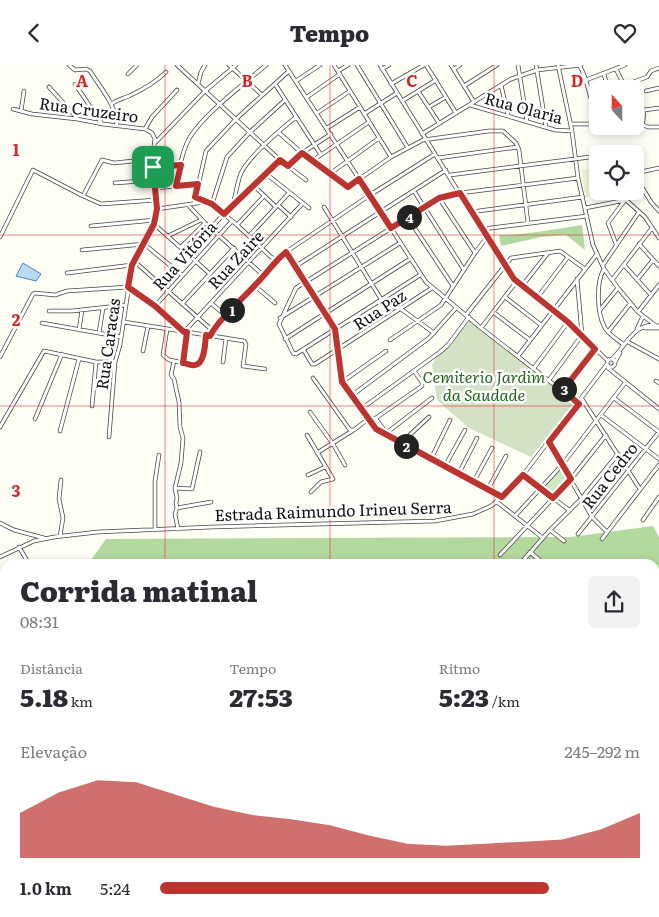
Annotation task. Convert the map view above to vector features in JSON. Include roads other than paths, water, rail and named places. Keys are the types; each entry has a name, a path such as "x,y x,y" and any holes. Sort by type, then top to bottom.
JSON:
{"street":[{"path":"69,65 74,70 86,69 90,71 116,113 117,125"},
{"path":"128,74 136,65"},
{"path":"177,65 280,160 306,180"},
{"path":"198,84 205,65"},
{"path":"176,186 190,138 221,105 266,65"},
{"path":"285,65 381,211 420,275 456,308 579,404"},
{"path":"310,65 313,69"},
{"path":"296,81 320,65"},
{"path":"334,65 391,157"},
{"path":"306,97 348,65"},
{"path":"356,65 408,148"},
{"path":"389,65 381,67 516,282 568,322 604,357 625,383 659,409"},
{"path":"391,84 425,65 456,113"},
{"path":"460,65 453,67 474,102"},
{"path":"464,86 497,65"},
{"path":"518,65 527,121"},
{"path":"536,65 546,127"},
{"path":"422,134 501,85 537,70 580,65 589,92"},
{"path":"586,80 624,65"},
{"path":"155,142 205,91 233,66 262,95"},
{"path":"559,66 572,131 578,178 590,237 596,254 603,267 630,304 658,327"},
{"path":"640,80 651,71 659,68"},
{"path":"616,69 622,80"},
{"path":"194,204 206,151 236,119 276,85 289,71"},
{"path":"111,104 154,83 166,72"},
{"path":"604,74 606,80"},
{"path":"402,101 436,80"},
{"path":"75,84 103,124"},
{"path":"276,85 321,155"},
{"path":"501,85 508,115"},
{"path":"49,87 77,119"},
{"path":"646,91 659,88"},
{"path":"145,129 152,117 177,90"},
{"path":"21,111 24,91"},
{"path":"317,113 350,91"},
{"path":"418,91 439,123"},
{"path":"364,114 397,93"},
{"path":"429,107 446,97"},
{"path":"212,204 227,157 250,132 285,101"},
{"name":"Rua Olaria","path":"469,105 546,127 572,131"},
{"path":"327,128 360,107"},
{"path":"644,110 659,108"},
{"name":"Rua Cruzeiro","path":"13,109 32,114 145,129 152,133 155,142"},
{"path":"233,204 244,168 264,145 296,117"},
{"path":"312,161 369,122"},
{"path":"570,124 589,124"},
{"path":"644,125 659,127"},
{"path":"278,132 312,161 348,187 391,157 426,139 498,130 508,134 518,147 528,223"},
{"path":"288,166 302,153 331,134"},
{"path":"330,173 380,139"},
{"name":"Rua Caracas","path":"108,437 115,362 124,322 133,263 154,222 157,209 153,167 155,142"},
{"path":"438,158 518,147"},
{"path":"167,329 163,355 169,360 196,365 202,358 208,336 264,276 276,260 370,195 435,154"},
{"path":"450,175 589,157"},
{"path":"83,196 102,161 126,162 153,159"},
{"path":"211,228 233,204 280,160"},
{"path":"153,167 181,165"},
{"path":"644,171 659,168"},
{"path":"0,237 30,174 35,170 83,196 106,204 156,200"},
{"path":"296,266 446,170"},
{"path":"265,173 309,208"},
{"path":"420,275 294,354 279,327 280,318 296,288 439,198 460,193 578,178"},
{"path":"115,183 154,180"},
{"path":"154,188 198,184"},
{"path":"253,185 290,217"},
{"path":"414,191 464,270"},
{"path":"644,191 659,211"},
{"path":"249,236 288,193"},
{"path":"238,225 264,196"},
{"path":"195,197 212,204 276,260"},
{"path":"472,212 583,197"},
{"path":"439,198 475,253"},
{"path":"585,207 626,200"},
{"path":"626,200 639,212 659,238"},
{"path":"616,245 608,223 626,200"},
{"path":"157,209 205,202"},
{"name":"Rua Zaire","path":"186,332 303,203"},
{"path":"188,205 205,223 264,276"},
{"path":"324,207 380,299 388,305 401,309 434,333"},
{"path":"624,345 604,327 598,290 603,267 639,212"},
{"path":"483,229 587,216"},
{"path":"408,217 452,286"},
{"path":"168,236 201,219"},
{"name":"Rua Vitória","path":"155,306 232,221"},
{"path":"92,226 154,222 210,274"},
{"path":"181,248 205,223"},
{"path":"612,280 652,228"},
{"path":"390,340 437,308 446,298 452,286 487,237"},
{"path":"280,318 400,243"},
{"path":"82,250 144,244 182,275"},
{"path":"639,244 659,266"},
{"path":"182,304 234,248"},
{"path":"361,409 444,348 510,258 560,251 585,269"},
{"path":"286,252 335,329 342,382 376,429 502,497"},
{"path":"522,287 548,252"},
{"path":"518,356 596,254"},
{"path":"537,298 568,257"},
{"path":"285,339 410,259"},
{"path":"637,280 654,260"},
{"path":"67,273 133,263 169,291 213,331"},
{"path":"624,265 651,295"},
{"path":"549,380 582,335 578,279"},
{"path":"481,328 516,282"},
{"path":"638,312 659,285"},
{"path":"255,286 275,303"},
{"path":"0,357 33,294 55,295 67,291 128,287 155,306 186,332"},
{"name":"Rua Paz","path":"303,349 313,365 432,288"},
{"path":"600,310 618,288"},
{"path":"505,297 541,325"},
{"path":"211,303 226,316"},
{"path":"608,332 630,304"},
{"path":"49,311 82,310 126,305"},
{"path":"99,333 102,308"},
{"path":"351,396 434,333 456,308"},
{"path":"79,330 82,310"},
{"path":"493,312 530,340"},
{"name":"Estrada Raimundo Irineu Serra","path":"0,557 19,547 45,538 98,532 435,521 473,515 497,502 523,475 637,330 643,316"},
{"path":"124,322 244,341 246,344 243,366 265,369"},
{"path":"534,368 568,322"},
{"path":"42,323 121,337"},
{"path":"143,351 148,326"},
{"path":"637,330 648,326 658,327"},
{"name":"Estrada Raimundo Irineu Serra","path":"609,364 636,333 642,329 658,327"},
{"path":"183,363 186,332"},
{"path":"223,362 226,338"},
{"path":"628,342 659,359"},
{"path":"563,390 595,349"},
{"path":"0,427 44,351 79,359 115,362"},
{"path":"342,382 386,351"},
{"path":"35,419 62,354"},
{"path":"60,431 79,359"},
{"path":"92,406 96,361"},
{"path":"174,361 171,375 174,379 179,401 180,427 183,439 181,463 174,488 177,508 175,515 178,529"},
{"path":"318,453 369,421 376,419 422,384 414,371"},
{"path":"313,378 352,431"},
{"path":"514,516 562,465 625,383"},
{"path":"385,433 432,398"},
{"path":"614,398 659,432"},
{"path":"582,399 640,489"},
{"path":"310,412 333,444 345,465"},
{"path":"601,415 659,459"},
{"path":"401,443 429,417"},
{"path":"376,419 385,433"},
{"path":"430,459 450,420"},
{"path":"445,466 464,430"},
{"name":"Rua Cedro","path":"578,534 630,471 659,432"},
{"path":"307,435 333,479 321,482 311,492"},
{"path":"500,555 571,479 606,435"},
{"path":"459,473 477,439"},
{"path":"549,442 592,517 607,532"},
{"path":"474,481 492,448"},
{"path":"174,488 192,489 200,452"},
{"path":"524,559 542,538 582,499 618,454"},
{"path":"155,530 158,455"},
{"path":"488,489 506,456"},
{"path":"602,539 659,465"},
{"path":"308,475 326,467"},
{"path":"523,475 569,510"},
{"path":"60,536 63,518 59,499 61,480"},
{"path":"642,520 659,497"},
{"path":"177,508 211,502"},
{"path":"497,502 542,538"},
{"path":"0,523 14,530 45,538"},
{"path":"550,530 564,541"},
{"path":"19,547 26,559"},
{"path":"530,552 538,559"}],"water":[{"path":"23,263 41,274 36,281 16,276"}],"park label":[{"name":"Cemiterio Jardim da Saudade","path":"484,385"}]}
